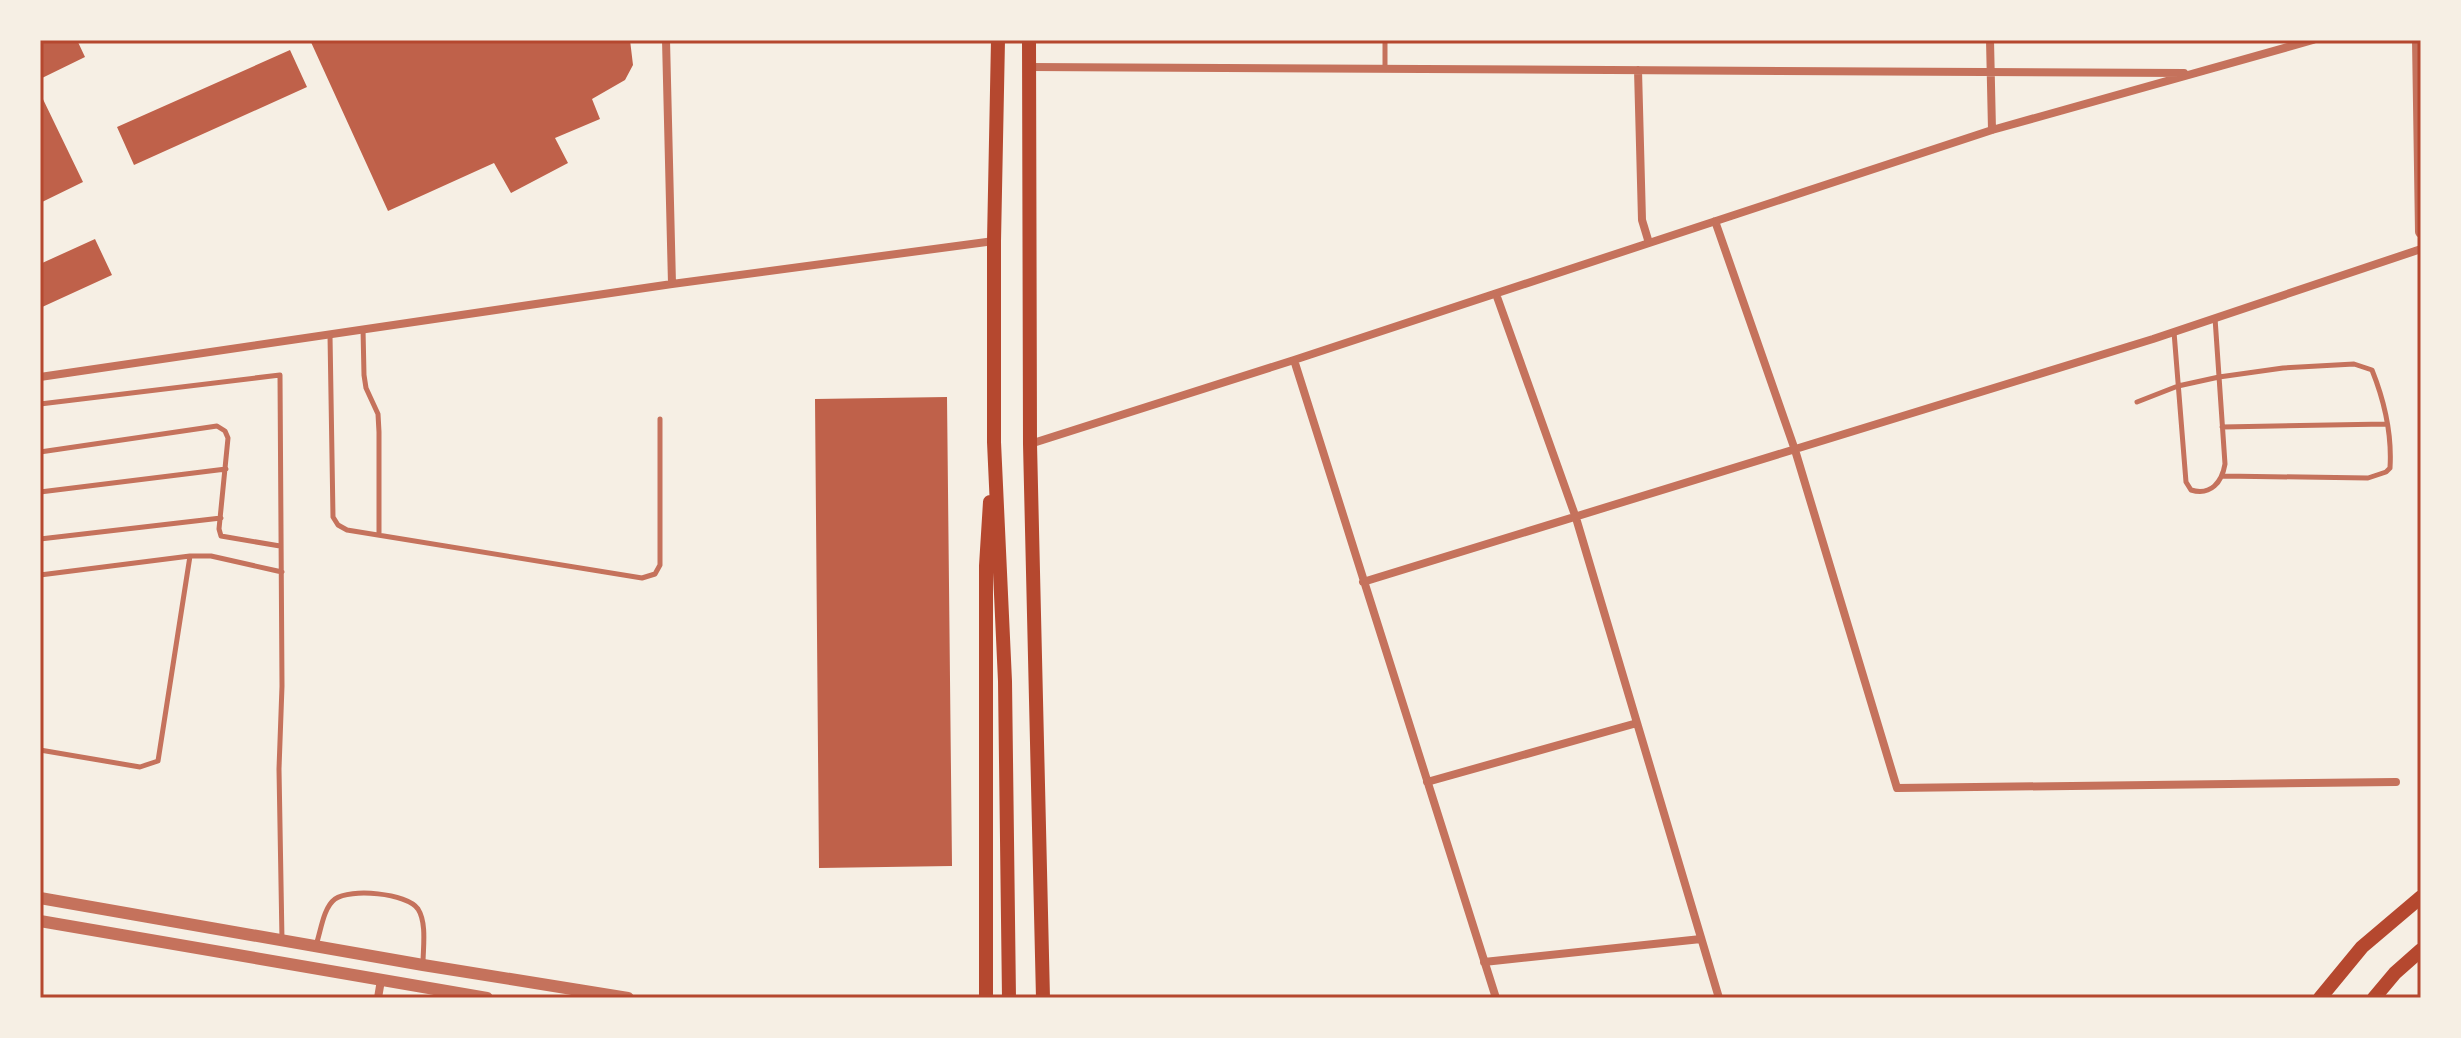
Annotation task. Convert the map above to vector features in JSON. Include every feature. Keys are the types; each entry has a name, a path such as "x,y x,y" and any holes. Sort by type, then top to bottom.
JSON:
{"main road":[{"path":"998,40 994,442 1005,681 1009,998"},
{"path":"1029,40 1030,444 1042,994"},
{"path":"986,998 986,566 994,442"},
{"path":"2320,998 2362,947 2421,897"},
{"path":"2374,998 2395,973 2421,950"}],"street":[{"path":"666,40 672,284"},
{"path":"1990,40 1992,130"},
{"path":"1030,444 1992,130 2313,40"},
{"path":"2418,40 2421,232"},
{"path":"1029,67 2196,73"},
{"path":"1638,70 1642,220 1649,243"},
{"path":"1715,221 1795,450 1897,788 2396,782"},
{"path":"40,377 672,284 994,241"},
{"path":"1363,582 2174,332 2421,249"},
{"path":"1496,294 1576,518 1719,998"},
{"path":"1294,360 1496,998"},
{"path":"1427,782 1637,723"},
{"path":"40,898 628,998"},
{"path":"40,921 487,998"},
{"path":"1484,962 1701,939"},
{"path":"378,998 381,980"}],"lane":[{"path":"1385,40 1385,69"},
{"path":"2174,332 2186,482 2191,490 2197,492 2212,488 2223,476 2225,464 2215,318"},
{"path":"363,329 366,388 378,414 379,535"},
{"path":"330,335 333,517 338,525 347,530 642,578 655,574 660,565 660,419"},
{"path":"2137,402 2178,386 2283,368 2354,364 2372,370 2391,450 2390,468 2386,472 2368,478 2223,476"},
{"path":"40,404 280,375 282,941"},
{"path":"2222,427 2386,424"},
{"path":"40,452 217,426 225,431 228,438 219,529 221,536 280,546"},
{"path":"40,492 226,469"},
{"path":"40,539 221,518"},
{"path":"40,575 190,556 235,560 282,572"},
{"path":"40,750 140,767 158,761 190,556"},
{"path":"316,947 327,910 335,899 349,894 390,895 407,900 418,908 422,923 423,965"}],"building":[{"path":"40,40 77,40 85,57 40,79"},
{"path":"310,40 630,40 633,65 625,80 592,99 600,119 555,138 568,163 511,193 494,163 388,211"},
{"path":"290,50 307,87 134,165 117,127"},
{"path":"40,93 83,182 40,203"},
{"path":"95,239 112,275 40,308 40,264"},
{"path":"947,397 952,866 819,868 815,399"}]}
